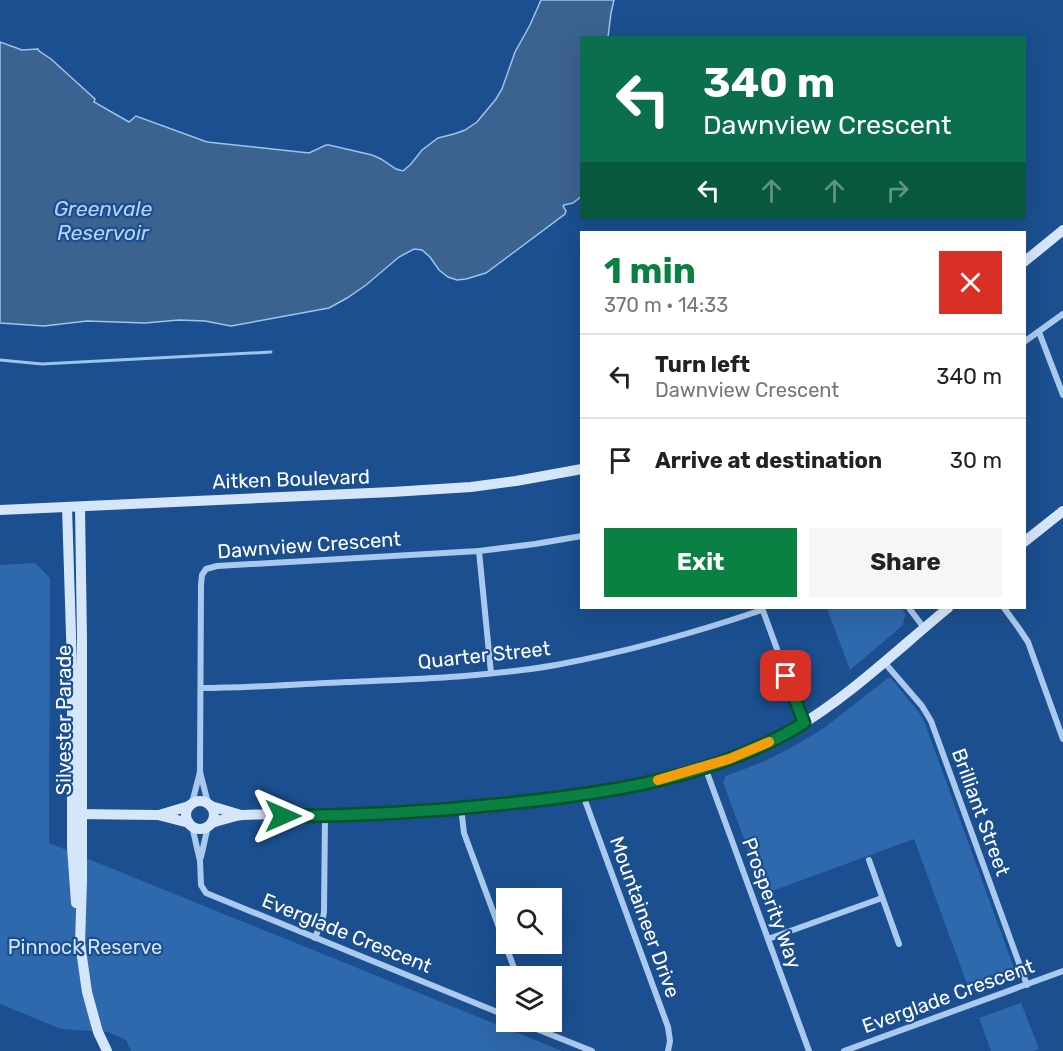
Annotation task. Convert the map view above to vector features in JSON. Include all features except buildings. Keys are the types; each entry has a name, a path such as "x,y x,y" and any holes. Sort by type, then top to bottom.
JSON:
{"street":[{"path":"1026,260 1063,230"},
{"path":"1026,341 1063,314"},
{"path":"1039,332 1063,395"},
{"name":"Aitken Boulevard","path":"0,510 471,487 580,469"},
{"name":"Silvester Parade","path":"67,507 77,814"},
{"name":"Silvester Parade","path":"80,507 82,575 74,881 87,992 98,1032 107,1051"},
{"path":"1026,540 1063,512"},
{"name":"Dawnview Crescent","path":"190,805 200,772 201,579 209,567 478,551 580,536"},
{"path":"478,551 491,673"},
{"path":"762,609 804,723"},
{"name":"Quarter Street","path":"201,688 420,679 555,665 644,646 699,631 762,609"},
{"path":"910,609 924,628"},
{"path":"77,814 158,815 200,829 242,815 325,816 461,808 583,795 641,784 705,767 755,749 804,723 849,691 947,609"},
{"path":"1005,609 1028,642 1063,739"},
{"name":"Brilliant Street","path":"884,662 929,717 1027,985"},
{"name":"Prosperity Way","path":"705,767 809,1051"},
{"name":"Dawnview Crescent","path":"200,772 210,805"},
{"name":"Mountaineer Drive","path":"583,795 668,1027 670,1041 668,1051"},
{"path":"158,815 200,801 242,815"},
{"path":"190,805 186,815 190,825"},
{"path":"210,805 214,814 210,824"},
{"path":"461,808 464,833 514,966"},
{"path":"315,938 324,912 325,816"},
{"name":"Everglade Crescent","path":"200,861 210,824"},
{"name":"Everglade Crescent","path":"190,825 200,861 201,885 206,893 496,1012"},
{"path":"869,860 899,944"},
{"path":"768,939 882,898"},
{"name":"Everglade Crescent","path":"844,1051 1063,971"},
{"path":"544,1032 592,1051"}],"green space":[{"name":"Pinnock Reserve","path":"35,563 50,578 49,843 496,1024 496,1032 515,1032 562,1051 131,1051 126,1040 108,1032 61,1029 0,1004 0,565"},
{"path":"827,609 902,609 906,614 902,626 850,670"},
{"path":"891,678 924,721 1015,971 1014,976 970,992 914,839 764,894 723,782 726,776 765,761 824,728"},
{"path":"1021,1003 1039,1049 991,1051 979,1018"}],"water":[{"name":"Greenvale Reservoir","path":"541,0 614,0 608,36 580,36 580,198 573,203 564,205 565,214 486,273 457,280 448,277 422,250 414,249 399,257 366,285 329,308 231,326 205,321 179,320 145,323 87,321 44,326 0,323 0,42 22,50 38,49 95,99 94,102 129,122 136,116 207,142 309,153 329,145 372,155 403,171 422,150 438,138 465,130 477,122 502,89 515,52"}],"waterway":[{"path":"0,360 42,364 271,352"}],"slow traffic":[{"path":"658,780 729,759 769,742"}],"route":[{"path":"283,816 365,814 555,799 641,784 705,767 755,749 804,723 786,676"}]}
